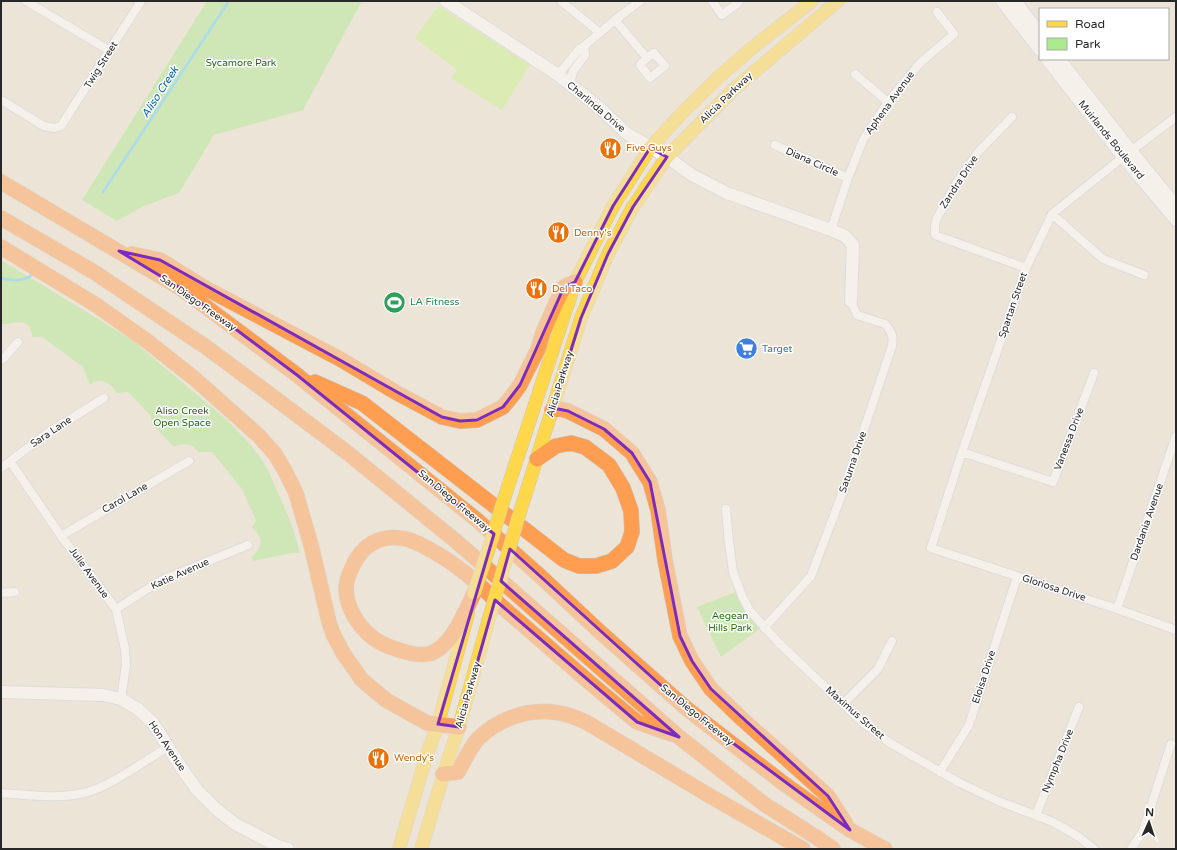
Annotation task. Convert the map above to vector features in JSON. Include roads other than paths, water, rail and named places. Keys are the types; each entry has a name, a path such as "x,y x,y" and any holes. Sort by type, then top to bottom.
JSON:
{"highway":[{"name":"San Diego Freeway","path":"1,182 182,289 297,374 477,520 687,709 783,783 850,830 885,849"},
{"path":"1,218 86,267 206,347 349,454 457,542 679,737 764,804 833,849"},
{"path":"1,247 96,305 147,340 195,379 259,436 275,454 296,493 311,545 329,622 342,653 362,680 386,700 427,723 459,727"},
{"path":"119,251 160,260 207,289 340,359 397,393 442,417 460,421 477,420 503,407 520,385 538,349 543,332 564,287 577,279"},
{"path":"297,374 362,403 564,560 579,566 596,566 612,561 627,547 632,532 632,518 623,488 608,465 585,447 571,443 556,446 537,459"},
{"path":"556,409 568,411 604,429 632,453 650,482 658,510 665,560 680,636 692,661 711,689 828,796 850,830"},
{"path":"474,593 456,628 445,644 438,650 429,654 419,655 388,646 372,638 357,622 349,604 346,590 348,578 354,561 360,552 370,545 391,538 417,542 442,556 457,567 578,673 637,722 679,737"},
{"path":"444,774 458,772 474,745 482,735 495,726 517,715 534,712 554,712 571,716 586,722 710,796 803,849"}],"main road":[{"name":"Alicia Parkway","path":"399,849 427,754 438,724 474,593 577,279 613,206 650,148 684,111 721,75 752,48 812,1"},
{"name":"Alicia Parkway","path":"421,849 459,727 519,515 537,459 556,409 581,318 608,254 633,208 667,157 734,89 838,1"},
{"path":"577,279 595,283"},
{"path":"534,407 556,409"}],"street":[{"path":"26,1 110,51"},
{"name":"Twig Street","path":"1,100 44,126 58,128 67,118 141,1"},
{"name":"Charlinda Drive","path":"446,1 558,75 600,108 626,133 667,157 692,175 727,193 845,236 853,245 851,301"},
{"path":"561,1 600,33"},
{"path":"558,75 578,49 584,46 640,1"},
{"path":"712,1 722,15 738,3 736,1"},
{"path":"1002,1 1039,49"},
{"path":"1014,1 1039,33"},
{"name":"Aphena Avenue","path":"831,230 848,178 863,140 888,102 920,63 954,34 937,12"},
{"path":"615,20 647,58"},
{"path":"570,84 573,72 585,55 584,46"},
{"name":"Muirlands Boulevard","path":"1048,60 1127,154 1176,206"},
{"name":"Muirlands Boulevard","path":"1060,60 1176,220"},
{"path":"855,74 888,102"},
{"name":"Zandra Drive","path":"1012,117 979,151 957,182 938,215 935,225 935,235 1026,268"},
{"name":"Spartan Street","path":"931,548 962,452 1026,268 1052,214 1176,117"},
{"name":"Diana Circle","path":"775,146 848,178"},
{"path":"1052,214 1103,259 1144,275"},
{"name":"Saturna Drive","path":"764,628 811,576 845,486 892,346 893,336 885,324 858,315 851,301"},
{"path":"1,360 18,342"},
{"name":"Vanessa Drive","path":"962,452 1053,482 1094,373"},
{"name":"Sara Lane","path":"1,468 46,434 104,398"},
{"name":"Dardania Avenue","path":"1117,609 1176,436"},
{"name":"Julie Avenue","path":"10,461 61,536 116,609 125,649 126,665 121,700"},
{"name":"Carol Lane","path":"61,536 189,461"},
{"name":"Maximus Street","path":"726,509 733,572 743,598 750,611 780,644 862,722 890,743 940,772 998,801 1053,822 1066,829 1094,849"},
{"name":"Katie Avenue","path":"116,609 160,582 248,545"},
{"name":"Gloriosa Drive","path":"931,548 1176,630"},
{"name":"Eloisa Drive","path":"940,772 969,724 1017,577"},
{"path":"1,593 14,592"},
{"path":"843,704 878,669 892,641"},
{"name":"Hon Avenue","path":"1,692 103,695 121,700 138,709 154,723 197,790 215,808 235,824 278,846 288,849"},
{"name":"Nympha Drive","path":"1036,815 1079,707"},
{"path":"1131,849 1143,831 1171,744"},
{"path":"1,793 60,796 85,793 110,783 168,747"}],"waterway":[{"name":"Aliso Creek","path":"103,192 229,1"},
{"name":"Aliso Creek","path":"1,278 9,280 22,280 33,274"}],"place":[{"name":"Five Guys","path":"611,148"},
{"name":"Denny's","path":"558,233"},
{"name":"Del Taco","path":"537,289"},
{"name":"LA Fitness","path":"394,302"},
{"name":"Target","path":"747,349"},
{"name":"Wendy's","path":"379,758"}],"park label":[{"name":"Sycamore Park","path":"241,63"},
{"name":"Aliso Creek Open Space","path":"182,416"},
{"name":"Aegean Hills Park","path":"730,622"}]}
